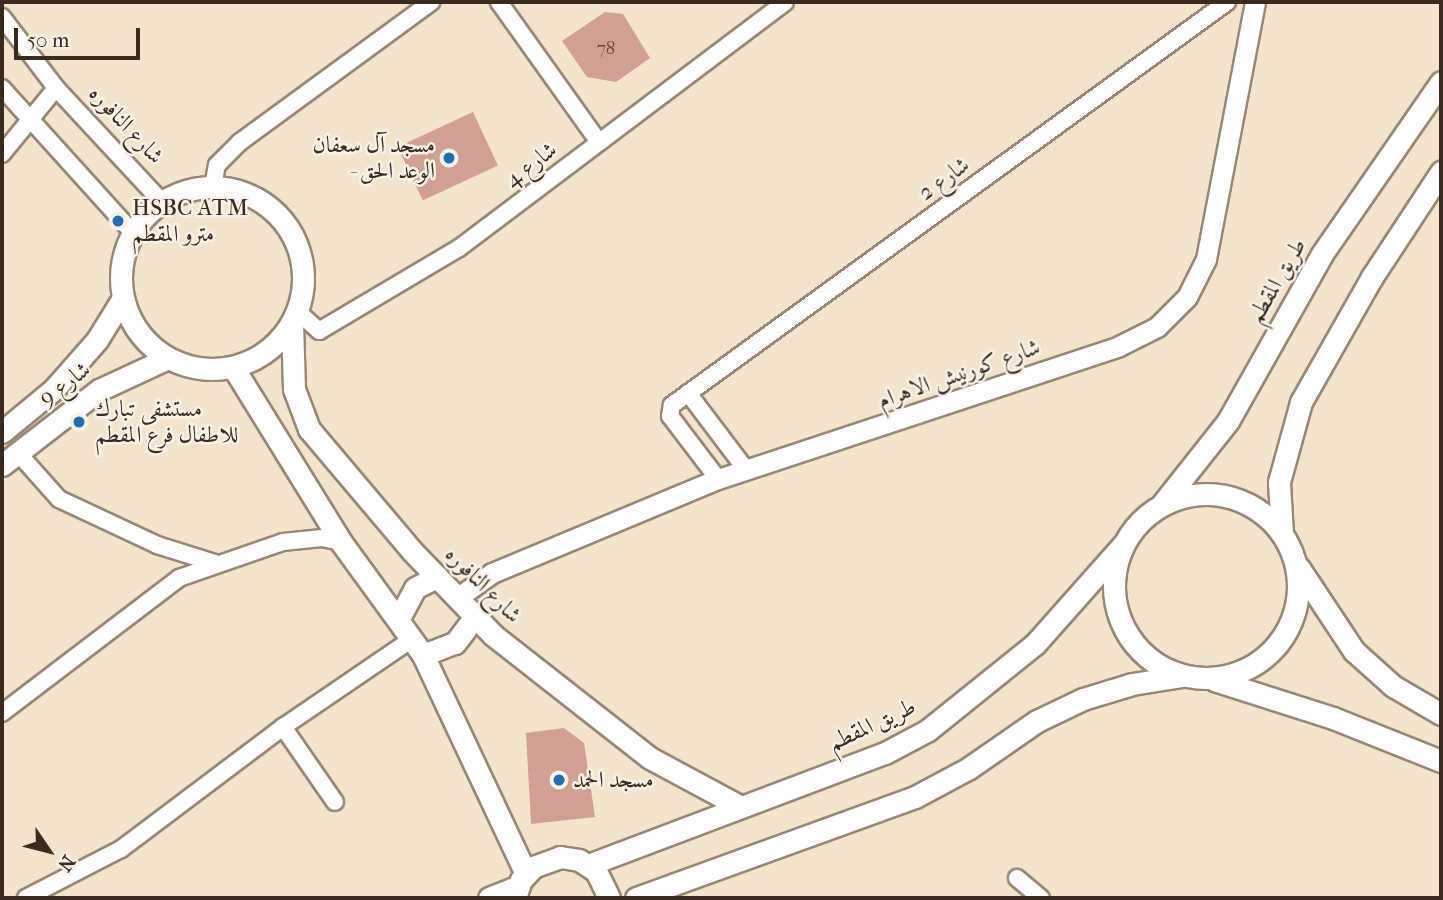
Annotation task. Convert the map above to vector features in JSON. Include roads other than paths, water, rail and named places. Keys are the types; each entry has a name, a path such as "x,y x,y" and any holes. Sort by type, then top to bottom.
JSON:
{"main road":[{"name":"طريق المقطم","path":"1160,506 1223,429 1322,254 1441,82"},
{"path":"1282,533 1279,482 1301,402 1372,277 1441,172"},
{"path":"213,187 248,194 288,227 302,267 295,316 267,351 233,367 206,370 168,359 134,326 122,298 123,258 133,233 162,202 195,188 213,187"},
{"name":"شارع 9","path":"2,430 54,388 97,340 122,298"},
{"name":"شارع النافوره","path":"295,316 294,389 309,429 437,577 475,616 650,758 741,807"},
{"name":"شارع 9","path":"10,459 115,379 168,359"},
{"path":"233,367 341,542 417,647 519,886"},
{"path":"1182,676 1157,664 1137,647 1122,624 1115,598 1123,545 1160,506 1186,496 1213,494 1240,500 1263,513 1282,533 1295,561 1354,651 1393,686 1441,714"},
{"name":"طريق المقطم","path":"588,865 885,753 928,730 1035,644 1123,545"},
{"path":"1209,678 1254,665 1287,630 1298,584 1295,561"},
{"path":"398,620 415,588 437,577"},
{"path":"417,647 455,643 475,616"},
{"path":"636,898 915,797 969,768 1037,721 1083,699 1132,684 1182,676 1209,678 1333,718 1441,761"},
{"path":"489,898 519,886 550,859 570,858 588,865 602,879 610,898"}],"street":[{"path":"213,187 217,165 240,142 431,2"},
{"path":"499,2 599,142"},
{"name":"شارع 4","path":"295,316 320,331 476,236 785,2"},
{"name":"شارع 2","path":"718,480 670,416 672,405 1227,2"},
{"name":"شارع كورنيش الاهرام","path":"457,598 492,573 718,480 1119,346 1174,313 1206,259 1255,2"},
{"name":"شارع النافوره","path":"2,17 56,88 162,202"},
{"path":"2,88 26,119 133,233"},
{"path":"2,154 26,119 56,88"},
{"path":"688,393 747,471"},
{"path":"10,459 59,499 157,545 215,563"},
{"path":"2,713 162,588 215,563 302,538 341,542"},
{"path":"26,898 121,849 283,727 417,647"},
{"path":"283,727 335,802"},
{"path":"1017,878 1041,898"}],"place":[{"name":"مسجد آل سعفان - الوعد الحق","path":"449,158"},
{"name":"HSBC ATM مترو المقطم","path":"118,221"},
{"name":"مستشفى تبارك للاطفال فرع المقطم","path":"79,422"},
{"name":"مسجد الحمد","path":"559,780"}]}
